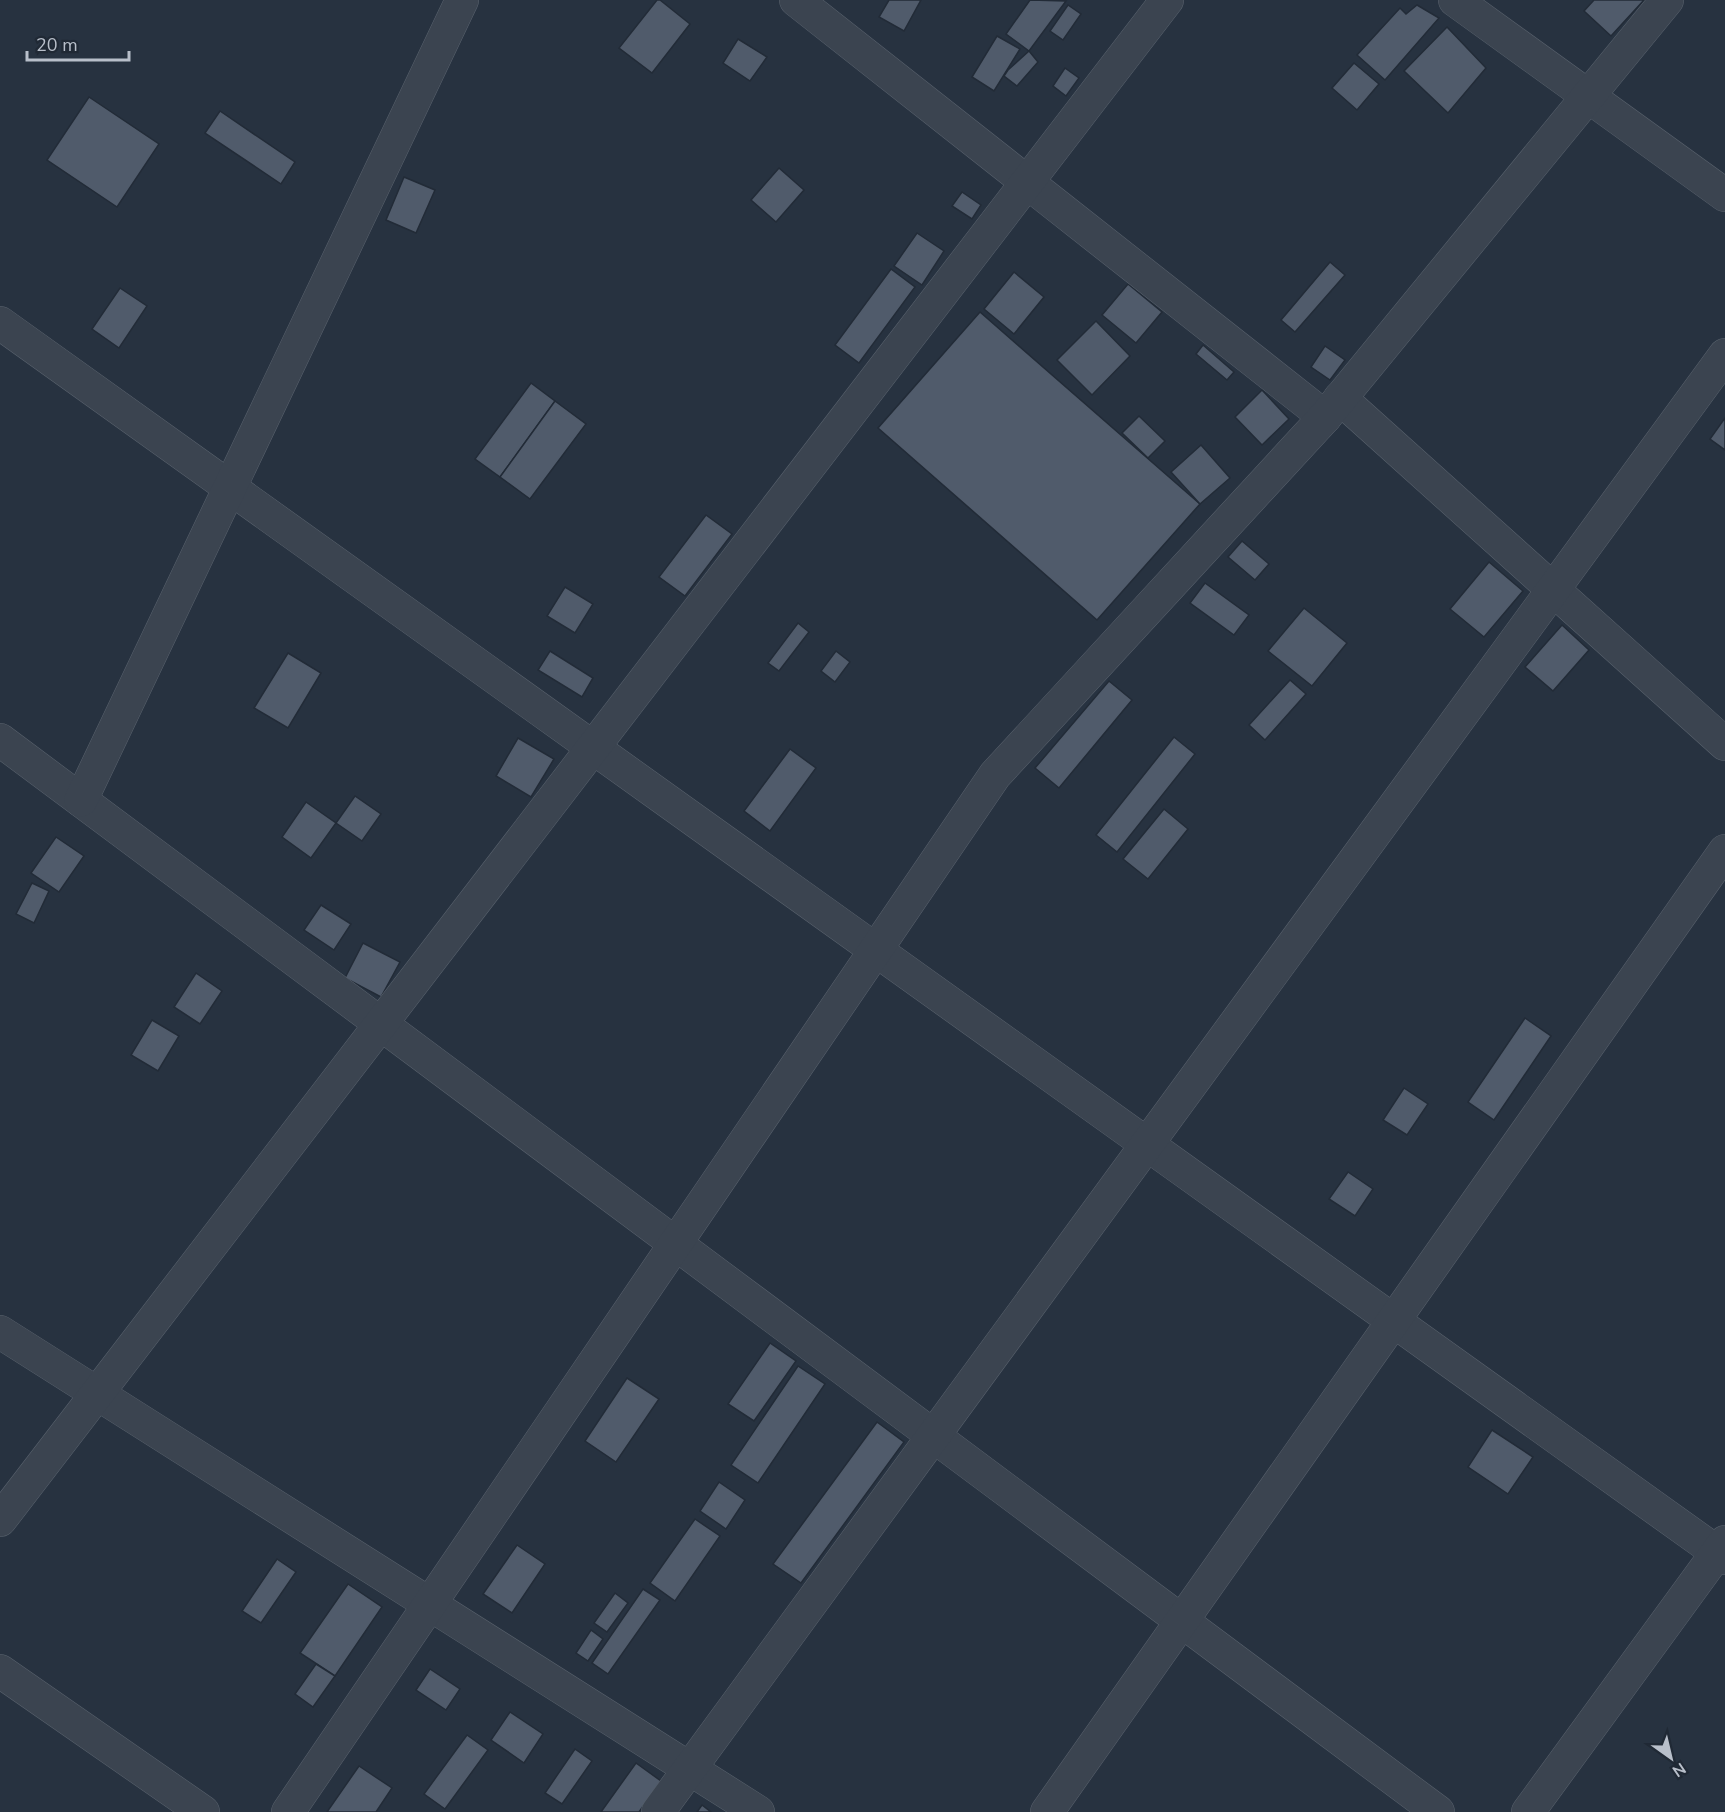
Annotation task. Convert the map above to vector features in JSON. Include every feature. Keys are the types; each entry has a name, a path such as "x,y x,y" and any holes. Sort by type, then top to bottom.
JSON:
{"street":[{"path":"81,800 462,0"},
{"path":"796,0 1027,182 1333,407 1554,589 1725,744"},
{"path":"0,1520 1167,0"},
{"path":"1455,0 1725,195"},
{"path":"288,1812 995,775 1333,407 1667,0"},
{"path":"0,323 1394,1321 1722,1551 1528,1812"},
{"path":"658,1812 1725,356"},
{"path":"0,740 1438,1812"},
{"path":"1047,1812 1725,851"},
{"path":"0,1332 758,1812"},
{"path":"0,1671 203,1812"}],"building":[{"path":"657,0 690,24 652,73 619,48"},
{"path":"889,0 921,0 904,31 879,17"},
{"path":"1030,0 1066,1 1029,51 1006,34"},
{"path":"1594,0 1644,0 1611,36 1584,11"},
{"path":"1068,5 1081,14 1063,40 1050,31"},
{"path":"1417,5 1439,18 1385,80 1357,55 1400,8 1406,14"},
{"path":"1447,27 1486,68 1448,113 1404,71"},
{"path":"997,36 1020,49 994,91 972,77"},
{"path":"738,39 767,57 750,81 723,63"},
{"path":"1029,51 1038,62 1017,86 1004,76"},
{"path":"1354,63 1379,84 1357,110 1332,88"},
{"path":"1065,68 1079,78 1066,96 1053,86"},
{"path":"89,97 159,144 117,207 47,160"},
{"path":"220,111 295,162 281,184 205,133"},
{"path":"779,168 804,190 776,222 751,200"},
{"path":"404,177 435,190 416,233 386,220"},
{"path":"962,192 981,205 972,219 952,206"},
{"path":"917,233 944,251 922,285 894,266"},
{"path":"1330,262 1345,275 1295,332 1281,320"},
{"path":"891,269 915,287 859,363 835,345"},
{"path":"1014,272 1044,297 1014,334 984,309"},
{"path":"1128,284 1162,312 1136,343 1102,315"},
{"path":"120,288 147,306 119,348 92,329"},
{"path":"980,312 1200,504 1097,620 878,428"},
{"path":"1096,321 1130,356 1092,395 1057,360"},
{"path":"1203,345 1234,372 1227,380 1196,354"},
{"path":"1325,346 1345,360 1330,380 1311,367"},
{"path":"531,383 555,401 500,477 475,459"},
{"path":"1262,390 1289,419 1262,445 1235,417"},
{"path":"555,401 586,424 530,499 500,477"},
{"path":"1139,416 1165,441 1148,458 1122,433"},
{"path":"1725,418 1725,450 1710,439"},
{"path":"1201,445 1230,478 1200,504 1171,472"},
{"path":"706,515 732,534 685,596 659,577"},
{"path":"1242,541 1269,564 1255,580 1228,557"},
{"path":"1489,562 1523,591 1484,637 1450,609"},
{"path":"1205,583 1249,615 1234,635 1190,603"},
{"path":"565,587 593,604 575,633 547,616"},
{"path":"1304,608 1347,643 1312,686 1268,651"},
{"path":"798,623 809,632 779,671 768,663"},
{"path":"1562,625 1589,650 1553,691 1525,667"},
{"path":"550,651 593,678 582,697 538,670"},
{"path":"836,651 850,662 835,682 821,671"},
{"path":"288,653 321,673 288,728 254,708"},
{"path":"1290,680 1306,694 1265,740 1249,725"},
{"path":"1109,681 1132,700 1059,788 1035,768"},
{"path":"1174,737 1195,754 1117,852 1096,835"},
{"path":"518,738 554,759 531,797 496,776"},
{"path":"790,749 816,768 770,831 744,811"},
{"path":"355,796 381,814 362,841 336,823"},
{"path":"306,802 336,823 311,858 282,837"},
{"path":"1164,809 1188,829 1148,879 1123,859"},
{"path":"56,837 84,856 59,892 31,873"},
{"path":"32,883 49,891 34,923 16,914"},
{"path":"321,905 351,924 334,950 304,930"},
{"path":"363,943 400,962 381,997 345,978"},
{"path":"196,973 222,991 200,1024 174,1007"},
{"path":"1525,1018 1551,1036 1494,1120 1468,1102"},
{"path":"152,1020 179,1036 158,1071 131,1055"},
{"path":"1404,1088 1428,1104 1407,1135 1383,1120"},
{"path":"1348,1172 1373,1189 1355,1216 1329,1199"},
{"path":"770,1343 796,1361 754,1421 728,1404"},
{"path":"798,1366 825,1384 758,1483 731,1465"},
{"path":"627,1378 659,1399 616,1462 585,1441"},
{"path":"877,1422 904,1442 801,1583 773,1564"},
{"path":"1492,1430 1533,1457 1508,1494 1468,1467"},
{"path":"719,1482 745,1500 726,1529 700,1511"},
{"path":"695,1519 720,1536 675,1601 650,1583"},
{"path":"517,1545 545,1564 512,1613 483,1594"},
{"path":"277,1559 296,1572 261,1623 242,1611"},
{"path":"348,1584 382,1607 335,1676 300,1653"},
{"path":"643,1589 660,1600 608,1674 592,1663"},
{"path":"615,1593 628,1603 607,1632 594,1623"},
{"path":"591,1630 603,1639 588,1661 576,1653"},
{"path":"316,1664 335,1676 313,1707 295,1694"},
{"path":"430,1669 460,1689 446,1710 416,1690"},
{"path":"510,1712 543,1734 524,1763 491,1740"},
{"path":"467,1735 488,1750 445,1809 424,1794"},
{"path":"575,1749 592,1761 562,1804 545,1793"},
{"path":"636,1763 661,1781 639,1812 601,1812"},
{"path":"359,1766 392,1788 376,1812 327,1812"},
{"path":"702,1805 711,1812 697,1812"}]}
